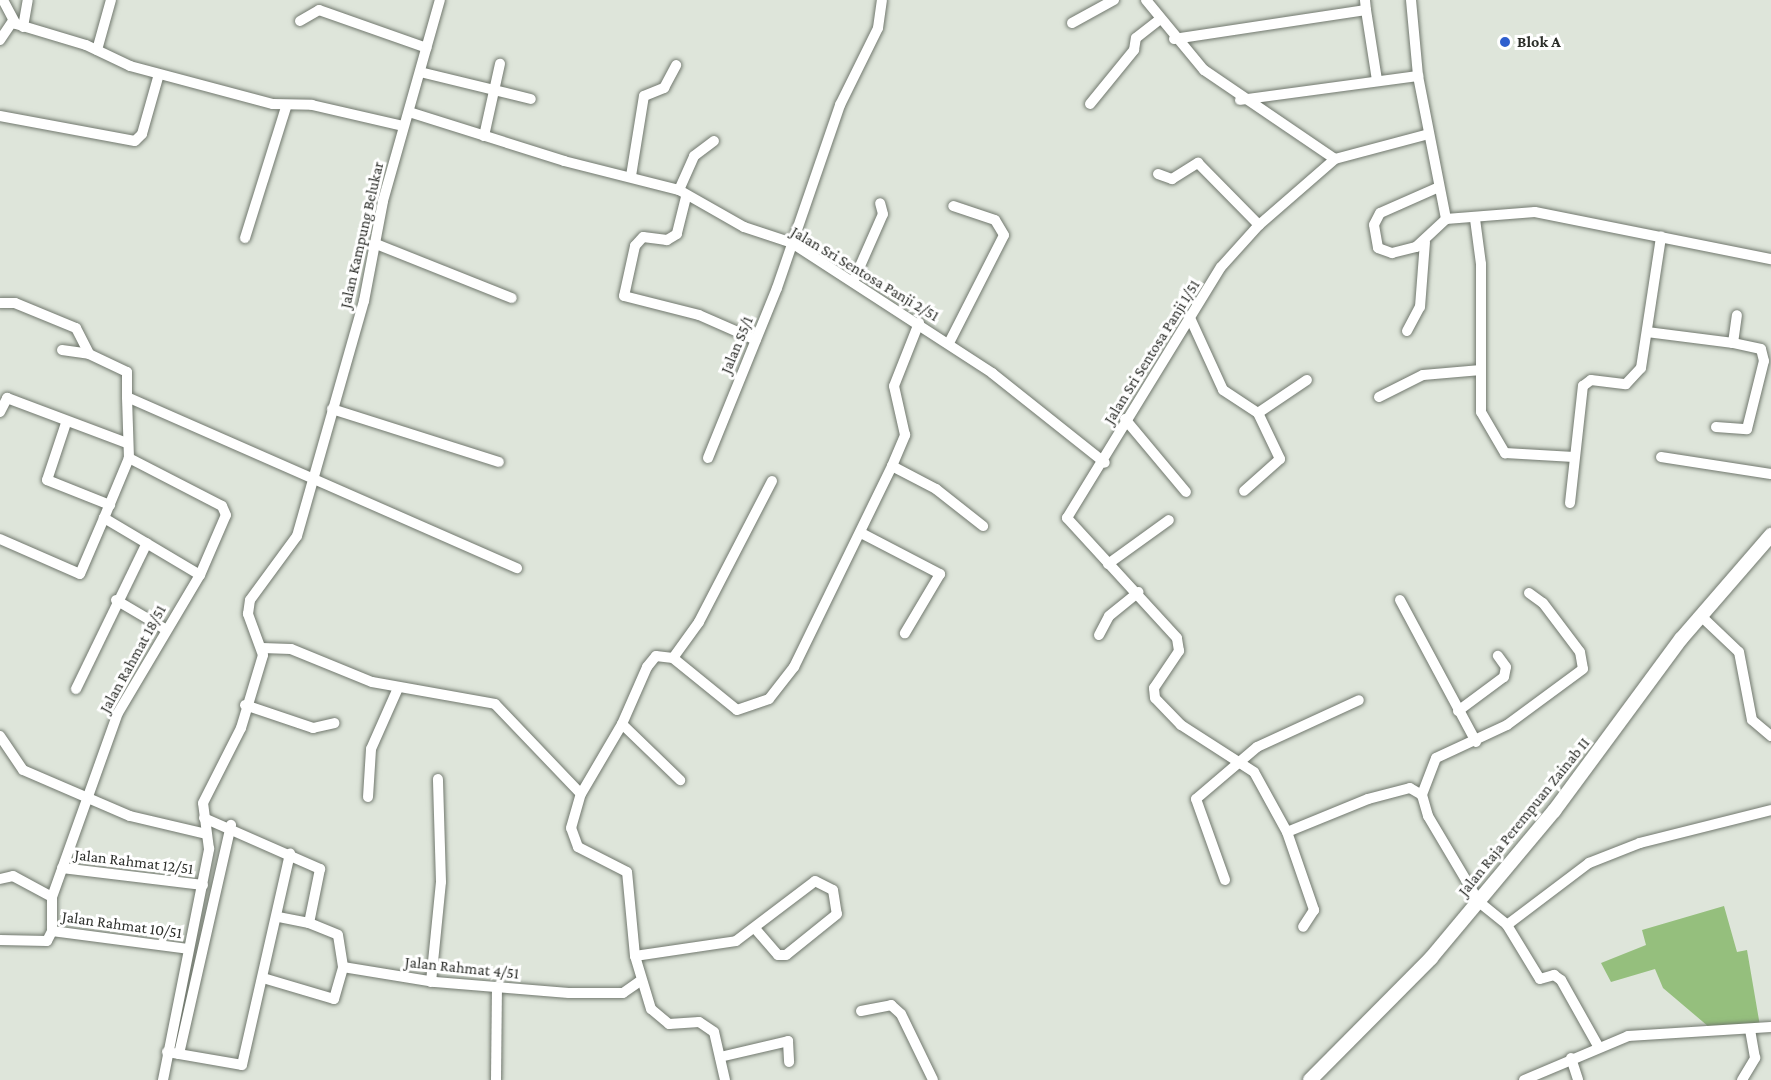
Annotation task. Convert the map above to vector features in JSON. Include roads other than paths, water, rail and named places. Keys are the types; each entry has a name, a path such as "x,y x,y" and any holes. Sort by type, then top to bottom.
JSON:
{"main road":[{"name":"Jalan Raja Perempuan Zainab II","path":"1310,1080 1391,1003 1554,811 1701,616 1771,535"}],"street":[{"path":"3,0 12,22 97,50 159,74 286,107 312,105 403,126"},
{"path":"23,27 28,0"},
{"path":"97,50 111,0"},
{"name":"Jalan Kampung Belukar","path":"262,648 248,614 250,600 297,536 310,476 332,408 376,244 403,126 409,112 440,0"},
{"name":"Jalan S5/1","path":"708,458 756,340 840,105 878,28 882,0"},
{"path":"1072,23 1114,0"},
{"path":"1146,0 1174,39 1240,100 1335,159"},
{"path":"1410,0 1418,76 1446,219"},
{"path":"1174,39 1365,5 1377,80"},
{"path":"300,21 319,10 427,48"},
{"path":"1090,104 1134,50 1136,38 1160,19"},
{"path":"0,40 12,22"},
{"path":"484,136 500,64"},
{"path":"631,176 644,96 664,88 676,65"},
{"path":"420,72 531,99"},
{"path":"0,116 135,141 142,134 159,74"},
{"path":"1240,100 1418,76"},
{"path":"245,238 286,107"},
{"name":"Jalan Sri Sentosa Panji 2/51","path":"409,112 682,193 744,227 792,243 949,343 1105,463"},
{"name":"Jalan Sri Sentosa Panji 1/51","path":"1303,927 1314,910 1287,832 1254,772 1239,759 1181,725 1155,698 1154,688 1180,643 1139,592 1108,564 1067,518 1105,463 1125,419 1191,320 1221,267 1259,225 1335,159 1429,134"},
{"path":"714,141 694,156 682,193 677,234 667,240 644,237 635,246 624,296 699,315 756,340"},
{"path":"1158,174 1174,178 1198,163 1259,225"},
{"path":"1439,187 1389,207 1374,225 1384,253 1425,242 1446,219 1475,219 1535,212 1771,259"},
{"path":"853,282 884,214 880,203"},
{"path":"949,343 1004,235 995,220 953,206"},
{"path":"1475,219 1481,412 1501,451 1574,458"},
{"path":"1570,503 1584,384 1631,381 1641,368 1661,237"},
{"path":"1407,331 1420,307 1425,242"},
{"path":"376,244 512,298"},
{"path":"0,303 68,322 81,333 89,354"},
{"path":"1733,343 1737,315"},
{"path":"1191,320 1223,390 1258,413 1280,462 1244,491"},
{"path":"725,1080 720,1057 708,1025 663,1020 651,1009 639,982 627,872 573,840 581,794 622,724 651,660 673,658 733,708 770,699 794,667 863,534 906,435 894,386 919,322"},
{"path":"1647,332 1733,343 1761,349 1764,361 1750,425 1742,430 1716,427"},
{"path":"0,539 80,574 129,458 124,368 89,354 62,350"},
{"path":"1379,397 1423,375 1481,370"},
{"path":"1258,413 1307,380"},
{"path":"0,412 4,396 66,423 127,443"},
{"path":"127,397 518,568"},
{"path":"332,408 499,462"},
{"path":"1125,419 1186,492"},
{"path":"66,423 47,480 110,505"},
{"path":"1661,457 1771,474"},
{"name":"Jalan Rahmat 18/51","path":"52,931 52,897 118,712 165,629 200,575 226,515 222,506 129,458"},
{"path":"892,466 936,489 983,526"},
{"path":"673,658 699,622 772,481"},
{"path":"104,518 200,575"},
{"path":"1108,564 1169,520"},
{"path":"863,534 940,574 905,633"},
{"path":"76,688 116,600 147,543"},
{"path":"1099,635 1109,616 1139,592"},
{"path":"1529,593 1543,603 1580,652 1583,669 1476,742 1436,758 1422,795 1428,816 1478,900 1507,926 1540,979 1554,975 1561,980 1598,1046"},
{"path":"116,600 165,629"},
{"path":"1400,600 1476,742"},
{"path":"1701,616 1739,652 1752,720 1771,736"},
{"path":"162,1080 203,885 206,834 203,802 241,728 245,705 262,648 291,649 398,687 495,704 581,794"},
{"path":"1458,711 1504,677 1506,667 1498,656"},
{"path":"368,797 371,749 398,687"},
{"path":"1225,880 1196,799 1239,759 1271,739 1359,700"},
{"path":"245,705 313,728 334,723"},
{"path":"622,724 680,780"},
{"path":"0,736 23,770 130,816 206,834"},
{"path":"431,982 441,882 438,779"},
{"path":"1287,832 1368,799 1410,788 1422,795"},
{"path":"1507,926 1589,863 1640,843 1771,810"},
{"path":"204,818 231,825 320,869 309,923"},
{"path":"179,1054 231,825"},
{"path":"167,1052 242,1065 290,853"},
{"name":"Jalan Rahmat 12/51","path":"62,868 203,885"},
{"path":"0,879 13,876 52,897"},
{"path":"635,956 736,941 756,930 793,894 816,881 833,890 837,914 786,955 778,955 756,930"},
{"path":"263,978 334,999 343,967 338,934 309,923 277,917"},
{"path":"0,940 47,941 52,931"},
{"name":"Jalan Rahmat 10/51","path":"52,931 188,949"},
{"name":"Jalan Rahmat 4/51","path":"343,967 431,982 498,989 623,993 639,982"},
{"path":"496,1080 498,989"},
{"path":"861,1011 891,1005 901,1014 933,1080"},
{"path":"1524,1080 1598,1046 1656,1031 1750,1030 1771,1027"},
{"path":"1742,1080 1755,1058 1750,1030"},
{"path":"720,1057 788,1041 789,1062"},
{"path":"1571,1058 1578,1080"}],"place":[{"name":"Blok A","path":"1505,42"}]}
